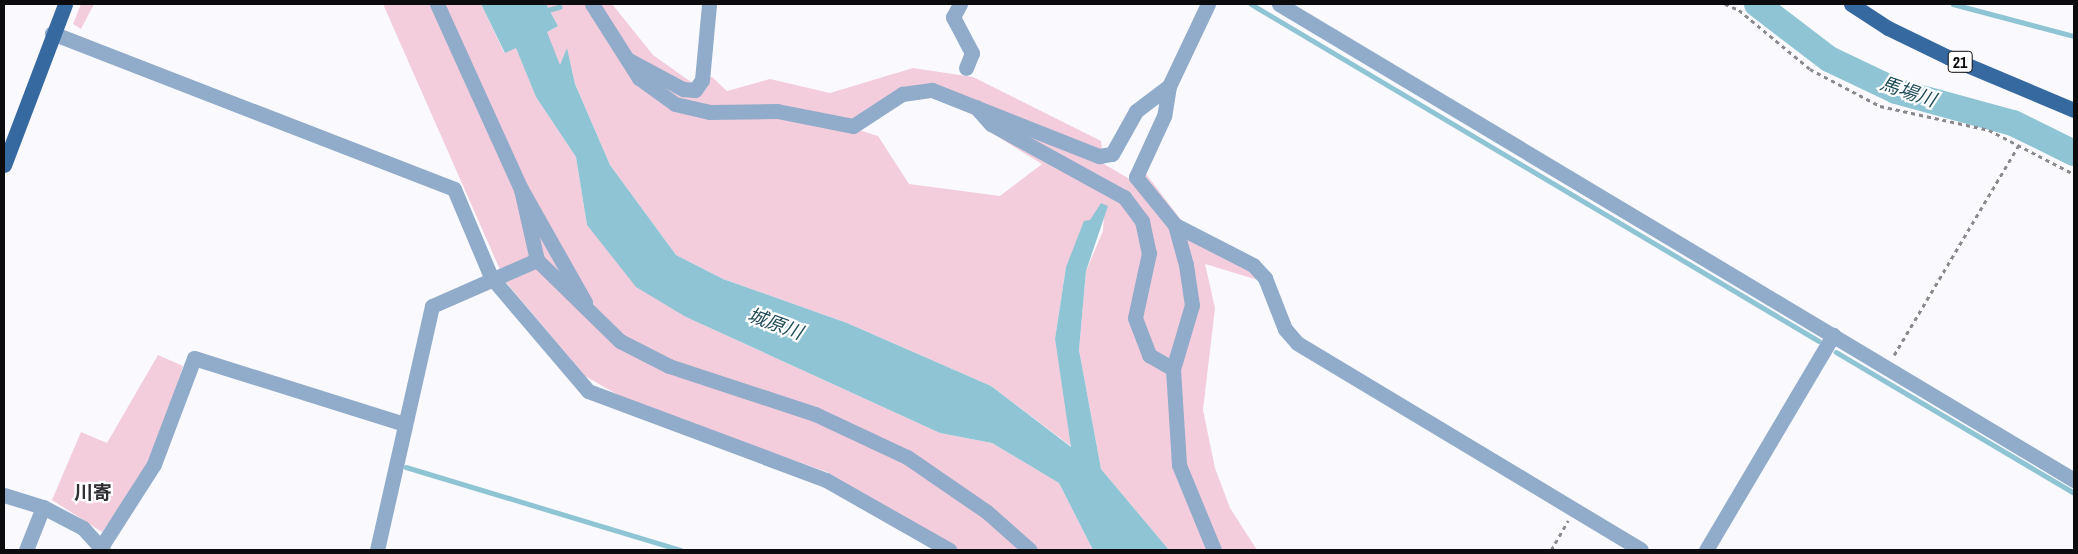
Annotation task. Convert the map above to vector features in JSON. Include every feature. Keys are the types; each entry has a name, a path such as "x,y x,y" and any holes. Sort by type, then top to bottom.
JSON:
{"main road":[{"path":"4,165 52,34 65,4"},
{"name":"21","path":"1851,4 1948,57 2074,110"}],"street":[{"path":"437,4 522,189 596,320"},
{"path":"592,4 622,56 639,78 675,104 710,112 777,111 853,126 902,94 932,90 973,104 1099,156 1112,154 1136,111 1168,86"},
{"path":"622,56 683,89 695,90 702,80 709,4"},
{"path":"960,4 953,17 972,53 966,68"},
{"path":"1208,4 1168,86 1164,116 1136,177 1175,225 1253,265 1265,278 1285,329 1297,342 1641,550"},
{"path":"1279,4 2074,480"},
{"path":"52,34 454,189 491,277 588,391 826,480 949,550"},
{"path":"973,104 991,124 1124,197 1142,221 1149,253 1135,318 1149,355 1173,369"},
{"path":"522,189 537,260 596,320 620,341 669,366 815,414 907,457 987,512 1030,550"},
{"path":"1175,225 1192,306 1173,369 1178,465 1214,550"},
{"path":"377,550 432,306 491,277 537,260"},
{"path":"1706,550 1833,335"},
{"path":"4,495 43,507 83,528 102,549 154,464 194,358 404,424"},
{"path":"26,550 43,507"}],"path":[{"path":"1725,4 1810,69 1880,106 1989,130 2074,174"},
{"path":"1886,367 2018,146"},
{"path":"1551,550 1574,510"}],"shaded area":[{"path":"81,4 94,4 81,29 73,24"},
{"path":"383,4 481,4 504,52 516,47 536,97 576,157 587,225 686,317 940,433 992,443 1059,483 1093,550 952,550 827,472 632,403 585,376 505,281"},
{"path":"546,4 612,4 653,55 691,82 712,77 727,91 770,79 830,93 913,68 973,77 1101,141 1104,164 1133,181 1146,174 1185,225 1263,266 1258,280 1205,264 1215,308 1203,410 1215,468 1230,508 1257,550 1169,550 1101,469 1079,350 1086,271 1103,231 1104,216 1066,267 1055,339 1072,447 991,386 847,323 723,279 676,255 610,165 575,84 567,49 560,66 546,32 558,26","holes":["927,96 968,110 987,130 1042,164 1000,196 909,184 878,136 859,130 907,98"]},
{"path":"158,355 183,366 151,462 102,532 52,500 81,432 107,443"}],"water":[{"name":"城原川","path":"481,4 546,4 558,26 547,32 560,65 567,48 575,84 610,165 676,255 723,279 847,323 991,386 1071,447 1055,339 1066,267 1084,221 1090,220 1101,203 1108,206 1086,271 1079,350 1101,469 1169,550 1093,550 1059,483 992,443 940,433 686,317 636,287 587,225 576,157 536,97 516,48 505,53"}],"waterway":[{"path":"1251,4 1819,341"},
{"name":"馬場川","path":"1757,4 1829,59 1896,91 2013,123 2074,153"},
{"path":"1953,4 2074,36"},
{"path":"544,11 559,7"},
{"path":"1836,352 2074,493"},
{"path":"406,467 681,550"}],"district":[{"name":"川寄","path":"93,493"}]}
